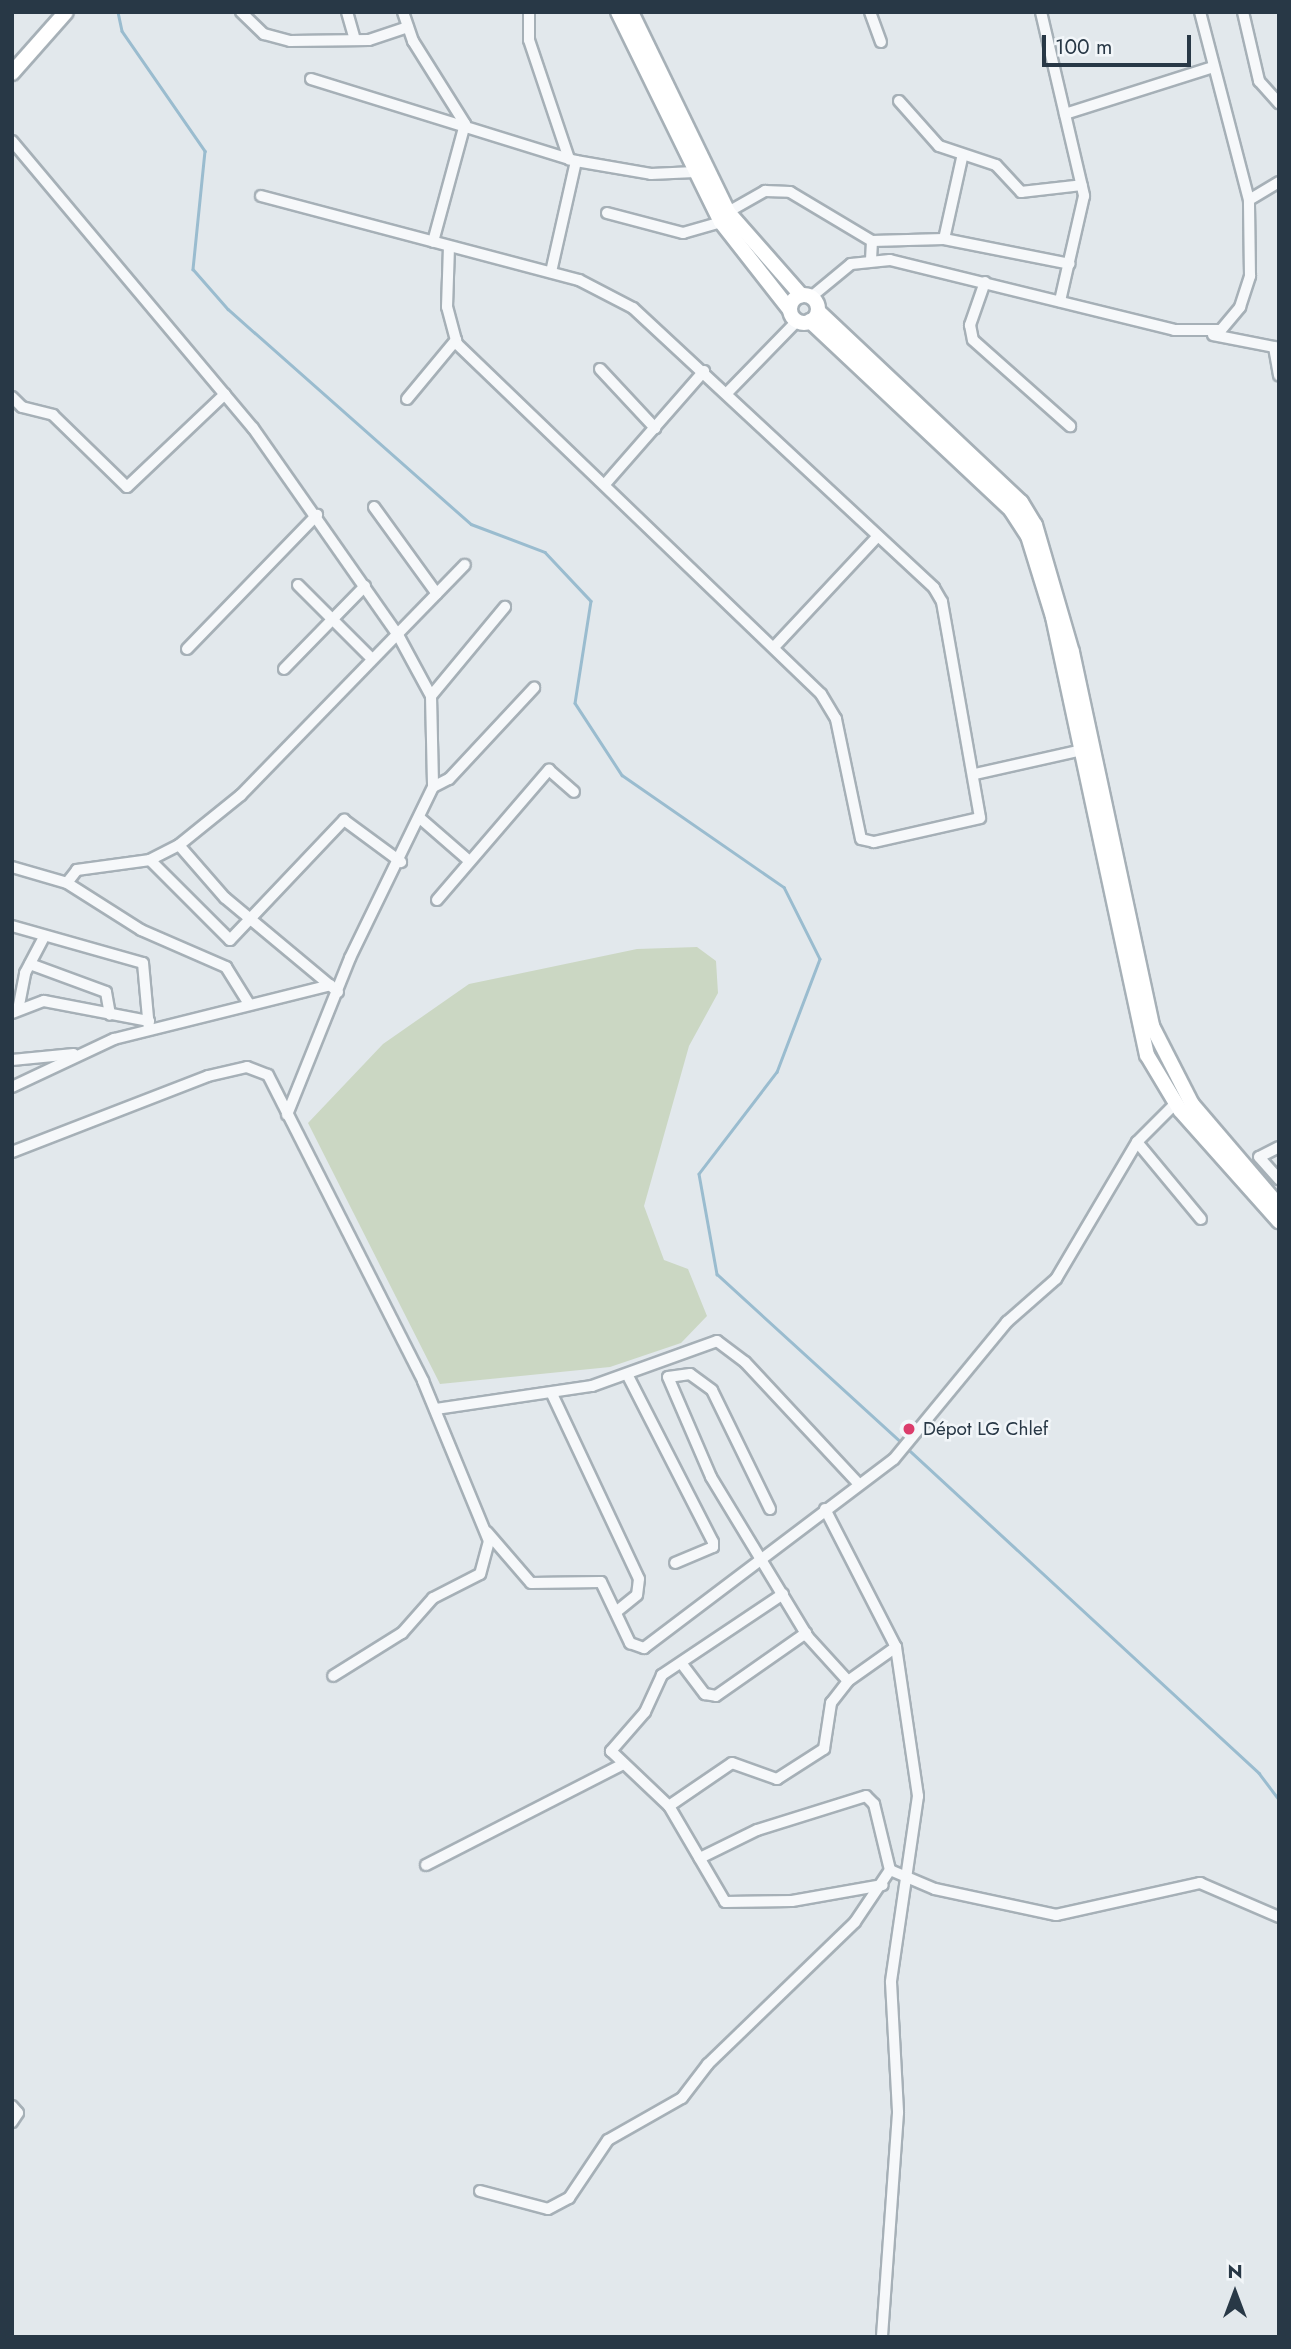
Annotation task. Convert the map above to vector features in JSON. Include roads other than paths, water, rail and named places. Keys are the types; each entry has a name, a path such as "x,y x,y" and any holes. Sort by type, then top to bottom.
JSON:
{"main road":[{"path":"15,65 65,12"},
{"path":"618,12 695,172 725,217 804,315 1028,511 1047,556 1145,1028 1182,1106 1279,1221"},
{"path":"631,12 725,217 806,296"},
{"path":"804,315 806,296"},
{"path":"804,315 806,296"},
{"path":"1182,1106 1279,1206"}],"street":[{"path":"241,12 274,39 355,40 408,27"},
{"path":"347,12 355,40"},
{"path":"403,12 408,27 464,129 433,242"},
{"path":"529,12 530,40 573,160 551,272"},
{"path":"870,12 881,42"},
{"path":"1041,12 1083,185 1083,222 1060,301"},
{"path":"1200,12 1249,200 1250,276 1231,321 1209,334"},
{"path":"1243,12 1259,81 1279,103"},
{"path":"1065,114 1213,66"},
{"path":"311,79 464,129 573,160 650,174 695,172"},
{"path":"899,100 931,139 962,158 996,164 1021,192 1083,185"},
{"path":"12,141 225,394 317,515 398,635 431,696 433,787 401,862 334,988 287,1115"},
{"path":"944,239 962,158"},
{"path":"1249,200 1279,182"},
{"path":"607,214 683,233 725,217 765,191 783,190 872,241 944,239 1070,264"},
{"path":"261,196 449,248 551,272 633,308 728,392 877,537 917,567 942,602 975,774 980,818 874,842 861,839 836,719 776,645 456,340 447,307 449,248"},
{"path":"871,259 872,241"},
{"path":"806,296 835,274 871,259 1276,348 1279,376"},
{"path":"985,282 970,325 973,340 1070,426"},
{"path":"728,392 804,315"},
{"path":"407,399 456,340"},
{"path":"600,369 655,428"},
{"path":"606,483 704,371"},
{"path":"12,397 22,407 54,415 131,487 225,394"},
{"path":"374,507 437,594"},
{"path":"187,649 317,515"},
{"path":"776,645 877,537"},
{"path":"67,883 83,868 150,860 179,845 241,795 370,658 398,635 465,565"},
{"path":"298,585 370,658"},
{"path":"284,669 365,586"},
{"path":"431,696 505,607"},
{"path":"433,787 449,779 534,688"},
{"path":"975,774 1086,750"},
{"path":"437,901 467,859 549,770 573,792"},
{"path":"421,819 467,859"},
{"path":"150,860 227,940 344,820 401,862"},
{"path":"179,845 250,919 334,988"},
{"path":"12,867 67,883 141,930 226,967 249,1004"},
{"path":"12,926 144,963 149,1025"},
{"path":"15,1011 30,964 44,937"},
{"path":"30,964 107,992 110,1015"},
{"path":"12,1087 74,1054 149,1025 334,988"},
{"path":"15,1011 44,1000 149,1025"},
{"path":"12,1060 74,1054"},
{"path":"12,1152 236,1068 266,1072 436,1409 487,1531 490,1552 480,1574 433,1598 402,1633 333,1676"},
{"path":"487,1531 531,1583 601,1582 630,1643 641,1650 858,1483 894,1459 920,1431 1007,1322 1056,1279 1137,1142 1182,1106"},
{"path":"1137,1142 1201,1219"},
{"path":"1279,1147 1259,1157 1279,1179"},
{"path":"436,1409 552,1394 628,1376 668,1354 717,1341 745,1362 858,1483"},
{"path":"769,1509 712,1390 690,1374 668,1377 711,1477 763,1555 806,1633 848,1681"},
{"path":"628,1376 713,1542 713,1547 675,1563"},
{"path":"552,1394 639,1579 637,1595 616,1612"},
{"path":"825,1509 896,1647 918,1796 891,1982 897,2136 882,2337"},
{"path":"783,1594 657,1680 645,1712 613,1743 613,1755 669,1806 701,1858 720,1899 735,1905 883,1885"},
{"path":"682,1664 705,1694 716,1696 806,1633"},
{"path":"669,1806 732,1763 777,1779 824,1749 829,1708 848,1681 896,1647"},
{"path":"426,1866 623,1765"},
{"path":"480,2191 559,2206 608,2140 682,2098 883,1885 890,1870 874,1804 866,1796 758,1830 701,1858"},
{"path":"890,1870 906,1878 1056,1915 1203,1884 1279,1917"},
{"path":"12,2106 18,2113 12,2122"}],"waterway":[{"path":"118,12 122,31 205,151 193,269 228,309 471,524 545,552 591,601 575,703 622,775 784,887 820,959 777,1072 699,1174 717,1274 903,1444"},
{"path":"908,1449 1259,1773 1279,1800"}],"place":[{"name":"Dépot LG Chlef","path":"909,1429"}]}
